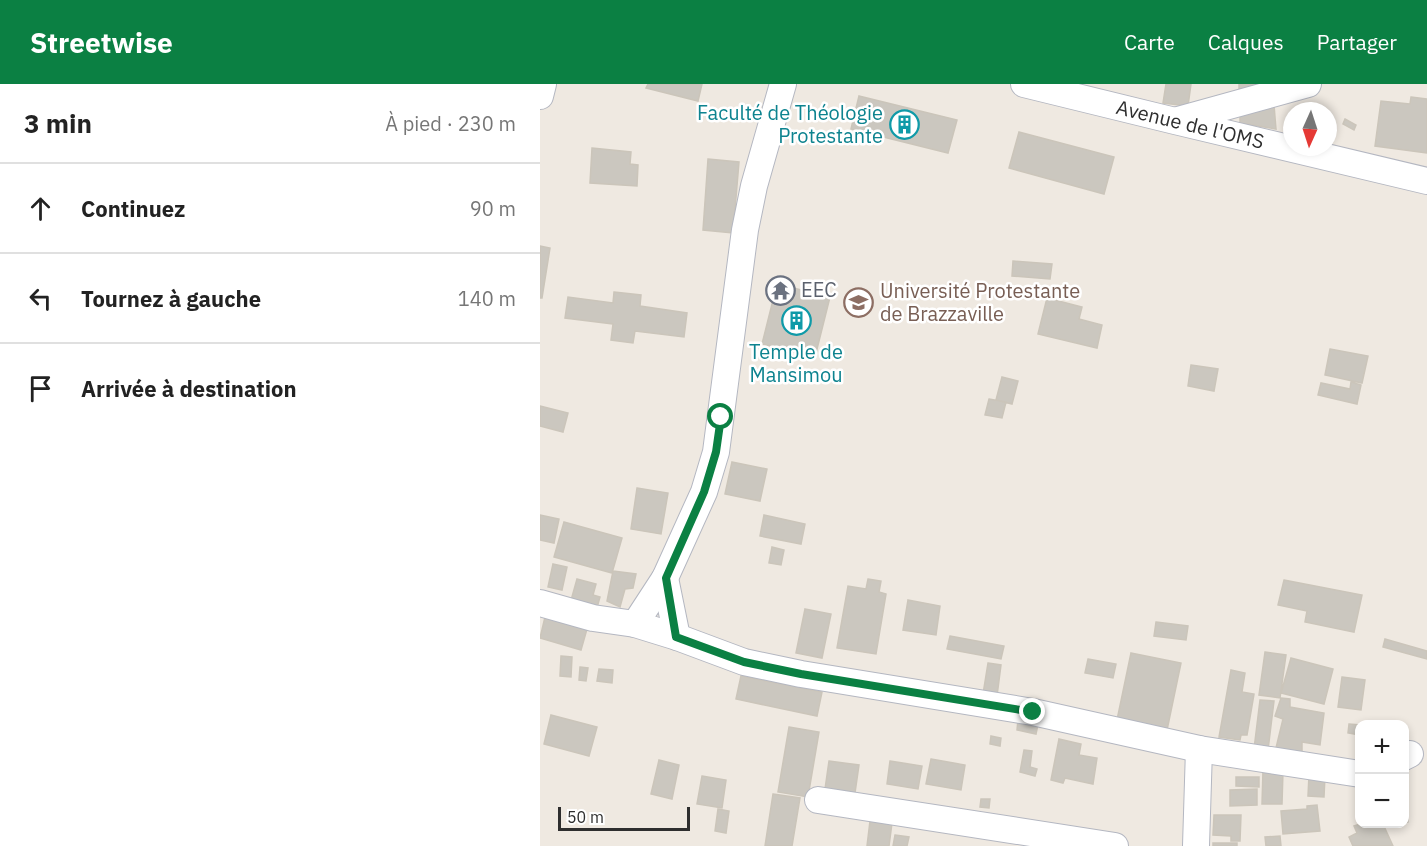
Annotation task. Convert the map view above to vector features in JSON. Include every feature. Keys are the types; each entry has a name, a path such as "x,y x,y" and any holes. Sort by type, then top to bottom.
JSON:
{"street":[{"path":"540,96 543,84"},
{"path":"635,624 666,578 704,492 716,452 745,230 754,186 783,84"},
{"path":"1175,121 1308,84"},
{"name":"Avenue de l'OMS","path":"1029,85 1427,181"},
{"path":"666,578 676,637"},
{"path":"540,603 593,618 635,624 744,662 790,672 1033,712 1199,749 1355,773"},
{"path":"1196,846 1199,749"},
{"path":"818,800 1115,846"}],"building":[{"path":"648,84 702,84 698,101 646,88"},
{"path":"1166,84 1191,84 1188,106 1163,103"},
{"path":"1239,84 1261,84 1260,90 1239,90"},
{"name":"Faculté de Théologie Protestante","path":"859,96 957,120 948,153 851,129"},
{"path":"1411,97 1427,99 1427,153 1375,146 1381,101 1410,104"},
{"path":"1274,105 1276,129 1240,123 1240,115"},
{"path":"1345,119 1356,125 1354,130 1343,124"},
{"path":"1019,132 1114,157 1104,194 1009,168"},
{"path":"592,148 631,152 630,164 638,165 637,186 590,183"},
{"path":"708,159 739,162 733,233 703,230"},
{"path":"540,246 550,248 542,298 540,298"},
{"path":"1013,261 1052,264 1050,279 1012,276"},
{"name":"Temple de Mansimou","path":"777,284 830,297 815,357 762,344"},
{"path":"614,292 641,295 640,306 687,313 684,337 635,331 633,343 611,340 613,324 565,318 568,297 613,303"},
{"path":"1047,298 1082,307 1079,319 1102,325 1097,348 1038,334"},
{"path":"1330,349 1368,356 1362,383 1325,375"},
{"path":"1191,365 1218,369 1214,391 1188,386"},
{"path":"1002,377 1018,381 1012,404 996,400"},
{"path":"1351,382 1361,385 1357,404 1318,395 1321,383 1350,389"},
{"path":"989,399 1006,402 1002,418 985,415"},
{"path":"540,406 568,413 563,432 540,426"},
{"path":"732,462 767,469 760,501 725,494"},
{"path":"637,488 668,493 661,534 631,529"},
{"path":"540,515 559,519 554,543 540,540"},
{"path":"764,515 805,524 801,544 760,536"},
{"path":"564,522 622,538 612,573 554,557"},
{"path":"772,547 784,550 781,565 769,563"},
{"path":"553,564 567,567 562,590 548,587"},
{"path":"613,571 636,574 633,588 625,589 620,607 607,601"},
{"path":"577,579 596,584 593,595 600,597 596,611 570,604"},
{"path":"868,579 881,581 879,592 886,594 876,654 837,648 848,586 866,589"},
{"path":"1284,580 1362,595 1354,632 1305,622 1307,611 1278,605"},
{"path":"908,600 940,606 936,635 903,630"},
{"path":"805,609 831,614 822,658 796,653"},
{"path":"545,617 587,629 581,650 540,638"},
{"path":"1156,622 1188,626 1186,640 1154,636"},
{"path":"950,636 1004,646 1001,659 947,649"},
{"path":"1385,639 1427,651 1427,659 1383,647"},
{"path":"1265,652 1286,655 1280,698 1259,695"},
{"path":"1131,653 1181,663 1167,730 1117,720"},
{"path":"561,656 572,657 571,677 560,676"},
{"path":"1291,658 1333,669 1324,704 1281,693"},
{"path":"1088,659 1116,664 1113,678 1085,673"},
{"path":"988,663 1001,665 997,696 983,694"},
{"path":"580,667 588,668 586,681 579,680"},
{"path":"599,669 613,670 612,683 597,681"},
{"path":"1231,670 1245,673 1242,692 1254,694 1247,735 1241,735 1240,740 1219,737"},
{"path":"741,676 822,692 817,716 736,699"},
{"path":"1342,677 1365,680 1361,710 1338,707"},
{"path":"1281,698 1290,699 1290,707 1324,713 1320,745 1302,742 1302,753 1276,748 1283,719 1275,716"},
{"path":"1260,700 1274,701 1268,750 1254,749"},
{"path":"551,715 597,727 589,756 544,744"},
{"path":"1018,720 1038,724 1036,734 1017,730"},
{"path":"1349,724 1355,725 1355,734 1348,733"},
{"path":"789,727 819,732 808,797 778,792"},
{"path":"991,736 1001,738 1000,746 990,744"},
{"path":"1059,739 1081,744 1079,755 1097,758 1093,784 1065,778 1063,783 1051,780"},
{"path":"1024,750 1032,751 1030,767 1037,769 1035,776 1020,772"},
{"path":"931,759 965,765 961,790 926,784"},
{"path":"659,760 679,765 672,799 651,794"},
{"path":"829,761 859,765 855,793 825,789"},
{"path":"890,761 922,766 918,789 887,784"},
{"path":"1263,770 1283,771 1282,804 1262,804"},
{"path":"1309,775 1325,776 1324,797 1308,796"},
{"path":"702,776 726,780 722,808 697,804"},
{"path":"1236,777 1259,777 1259,787 1236,786"},
{"path":"1257,789 1257,805 1230,806 1230,790"},
{"path":"773,794 800,798 792,846 765,846"},
{"path":"981,799 990,799 989,808 980,807"},
{"path":"1317,805 1320,831 1283,834 1281,811 1307,809 1307,806"},
{"path":"718,809 729,811 726,833 715,831"},
{"path":"1214,815 1241,815 1240,841 1231,841 1231,836 1213,835"},
{"path":"870,821 892,823 889,846 867,846"},
{"path":"1354,826 1355,828 1385,828 1393,846 1353,846 1349,837 1357,833"},
{"path":"895,835 909,837 907,846 893,846"},
{"path":"1280,836 1281,846 1266,846 1265,837"},
{"path":"1213,843 1237,843 1237,846 1213,846"}],"place":[{"name":"Faculté de Théologie Protestante","path":"904,125"},
{"name":"EEC","path":"780,290"},
{"name":"Université Protestante de Brazzaville","path":"859,302"},
{"name":"Temple de Mansimou","path":"796,321"}],"route":[{"path":"721,417 716,452 704,492 666,578 676,637 744,662 801,674 1033,712"}]}
